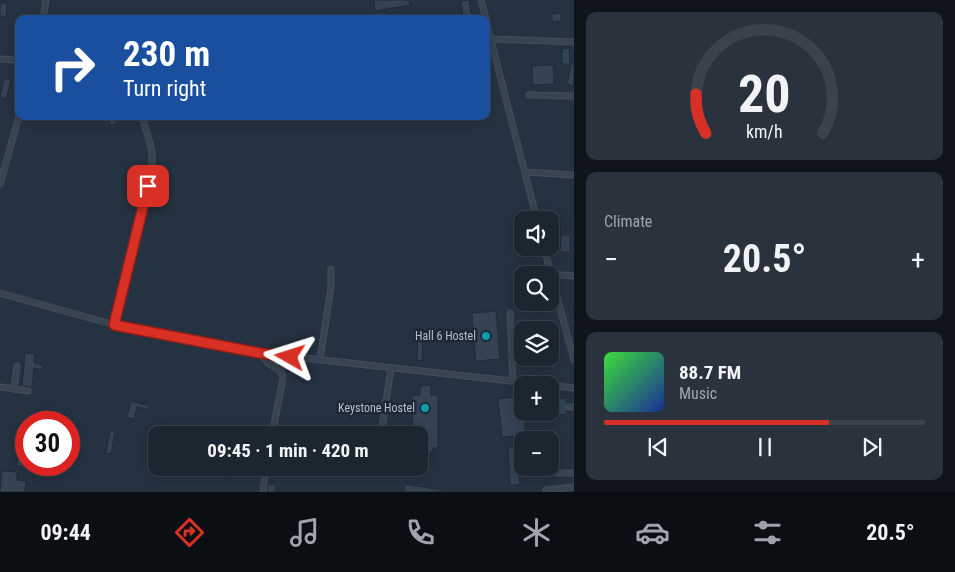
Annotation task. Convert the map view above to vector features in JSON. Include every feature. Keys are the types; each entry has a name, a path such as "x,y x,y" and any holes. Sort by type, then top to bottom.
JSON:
{"street":[{"path":"44,15 46,0"},
{"path":"481,0 485,15"},
{"path":"490,35 535,211"},
{"path":"491,39 574,42"},
{"path":"0,59 15,60"},
{"path":"529,95 574,96"},
{"path":"0,184 18,120"},
{"path":"114,325 152,168 152,151 143,120"},
{"path":"525,172 574,175"},
{"path":"320,360 331,287 331,269"},
{"path":"559,275 574,276"},
{"path":"0,293 114,325 259,353 574,388"},
{"path":"559,304 574,360"},
{"path":"510,313 513,380"},
{"path":"259,353 268,363 281,371 283,378 274,426"},
{"path":"14,389 17,366"},
{"path":"382,426 391,368"},
{"path":"0,387 28,391"},
{"path":"559,472 574,473"},
{"path":"263,492 265,476"},
{"path":"546,490 574,487"}],"building":[{"path":"374,0 409,0 410,5 375,11"},
{"path":"469,0 471,14 463,15 461,1"},
{"path":"0,3 7,3 6,17 0,16"},
{"path":"561,13 561,21 552,22 552,14"},
{"path":"569,48 570,64 562,64 562,49"},
{"path":"572,61 574,61 574,86 567,84"},
{"path":"553,65 554,84 533,85 532,66"},
{"path":"4,78 11,80 6,99 0,97"},
{"path":"110,120 117,120 116,125 109,124"},
{"path":"561,235 570,235 570,252 560,252"},
{"name":"Hall 6 Hostel","path":"496,311 500,359 476,361 474,341 468,341 467,334 473,333 472,313"},
{"path":"418,340 423,340 422,361 417,360"},
{"path":"25,353 35,354 34,363 43,365 42,370 34,368 32,387 22,386"},
{"name":"Keystone Hostel","path":"431,385 431,395 438,395 438,448 433,448 433,452 428,452 428,426 413,426 412,395 420,395 420,386"},
{"path":"514,397 514,421 525,421 526,431 514,431 514,444 513,436 502,437 498,399"},
{"path":"566,398 567,414 559,415 559,399"},
{"path":"131,401 149,406 148,409 137,407 134,419 127,417"},
{"path":"110,430 115,431 111,454 106,453"},
{"path":"514,446 514,476 519,476 520,485 510,485 508,447"},
{"path":"2,471 15,472 17,480 26,481 25,492 0,492"},
{"path":"268,484 275,484 275,492 267,492"},
{"path":"405,484 442,490 442,492 404,492"}],"place":[{"name":"Hall 6 Hostel","path":"486,336"},
{"name":"Keystone Hostel","path":"425,408"}],"route":[{"path":"148,186 114,325 259,353 290,357"}]}
